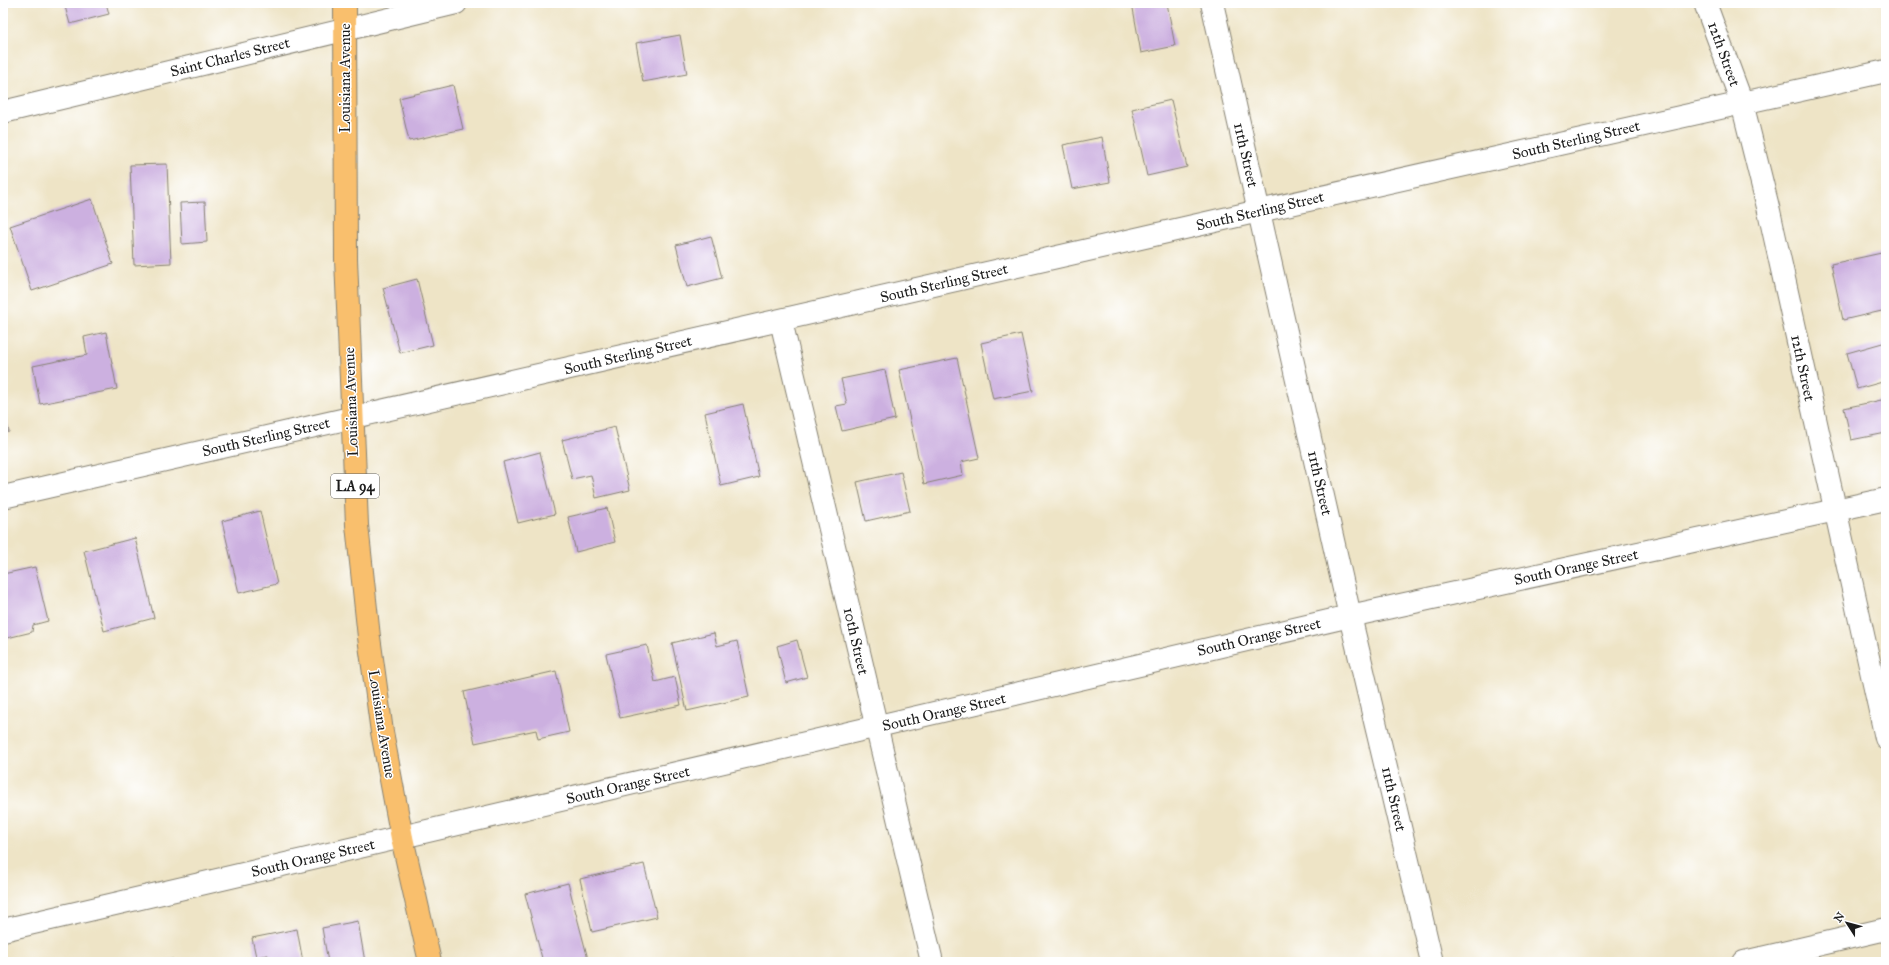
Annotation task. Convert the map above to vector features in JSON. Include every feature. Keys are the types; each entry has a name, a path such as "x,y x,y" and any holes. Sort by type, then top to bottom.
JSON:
{"main road":[{"name":"Louisiana Avenue","path":"345,3 346,259 357,525 369,637 382,732 402,838 430,962"}],"street":[{"name":"Saint Charles Street","path":"3,112 456,3"},
{"name":"11th Street","path":"1212,3 1350,616 1432,962"},
{"name":"12th Street","path":"1705,3 1742,103 1769,211 1834,511 1886,738"},
{"name":"South Sterling Street","path":"3,497 782,321 1259,211 1886,71"},
{"name":"10th Street","path":"782,321 876,728 932,962"},
{"name":"South Orange Street","path":"3,930 876,728 1350,616 1834,511 1886,498"},
{"path":"1744,962 1886,929"}],"building":[{"path":"64,3 106,3 109,14 70,24"},
{"path":"1132,3 1167,3 1175,46 1141,53"},
{"path":"680,35 687,74 643,82 636,43"},
{"path":"453,85 463,129 409,141 399,98"},
{"path":"1171,100 1187,167 1147,176 1132,109"},
{"path":"1102,137 1110,182 1072,189 1063,145"},
{"path":"167,164 171,263 134,265 130,165"},
{"path":"92,199 113,264 32,291 10,226"},
{"path":"205,202 207,242 182,244 180,203"},
{"path":"711,236 722,278 687,287 676,245"},
{"path":"1886,252 1886,310 1843,320 1831,264"},
{"path":"417,279 433,345 400,353 383,288"},
{"path":"106,332 117,389 40,404 33,366 87,355 84,337"},
{"path":"1021,334 1033,391 993,399 981,343"},
{"path":"1886,342 1886,381 1857,389 1847,353"},
{"path":"957,358 979,458 961,462 963,475 924,484 899,370"},
{"path":"885,370 895,419 842,431 836,406 847,404 841,379"},
{"path":"1886,399 1886,433 1851,440 1844,408"},
{"path":"743,404 759,477 721,486 705,413"},
{"path":"3,406 9,432 3,433"},
{"path":"615,427 630,490 596,498 591,475 572,479 562,440"},
{"path":"540,452 555,514 518,523 503,462"},
{"path":"901,472 910,511 866,521 857,482"},
{"path":"607,508 615,542 576,552 568,517"},
{"path":"260,511 277,584 239,593 222,521"},
{"path":"135,538 154,618 104,631 84,551"},
{"path":"35,567 48,621 33,625 32,632 3,639 3,574"},
{"path":"714,633 717,646 737,641 749,697 687,711 672,643"},
{"path":"797,640 807,677 786,683 777,646"},
{"path":"647,645 655,682 675,677 681,705 620,718 606,654"},
{"path":"556,671 569,732 538,739 536,730 475,743 464,692"},
{"path":"644,864 657,917 592,932 580,879"},
{"path":"568,883 588,959 577,962 543,962 525,894"},
{"path":"358,921 365,962 328,962 322,928"},
{"path":"297,929 303,962 269,962 268,955 256,957 252,938"},
{"path":"173,959 174,962 161,961"}]}
